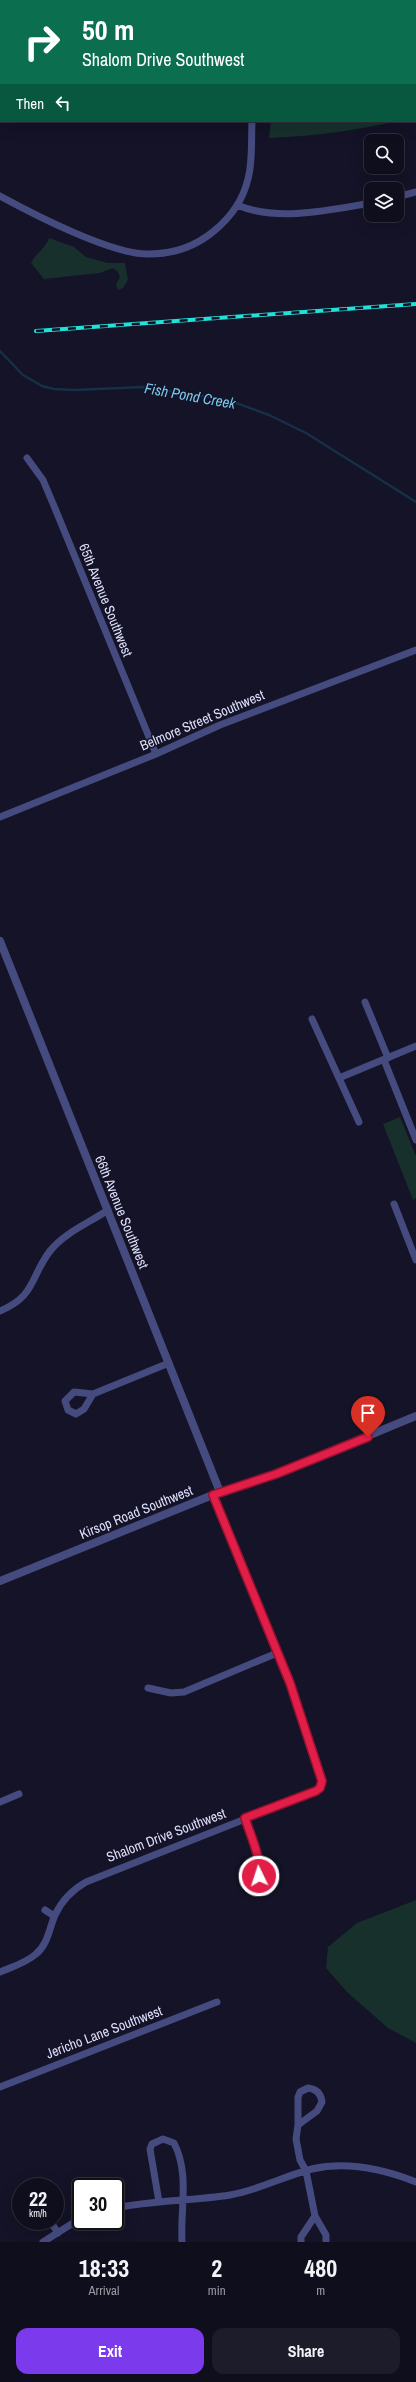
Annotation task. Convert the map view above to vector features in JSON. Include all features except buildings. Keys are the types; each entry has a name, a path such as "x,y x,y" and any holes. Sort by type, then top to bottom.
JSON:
{"street":[{"path":"0,196 49,221 129,251 148,254 177,251 194,244 222,225 238,205 250,172 252,122"},
{"path":"404,195 416,192"},
{"path":"238,205 259,212 286,212 322,210 364,204"},
{"name":"65th Avenue Southwest","path":"27,458 43,480 156,754"},
{"name":"Belmore Street Southwest","path":"0,817 156,754 220,725 416,650"},
{"name":"66th Avenue Southwest","path":"0,941 169,1363 277,1653 293,1691 321,1776 322,1785"},
{"path":"365,1002 416,1140"},
{"path":"312,1019 360,1122"},
{"path":"339,1078 416,1046"},
{"path":"394,1204 416,1260"},
{"path":"0,1311 12,1306 28,1293 50,1251 80,1227 108,1210"},
{"path":"93,1394 169,1363"},
{"name":"Kirsop Road Southwest","path":"0,1581 217,1493 276,1474 416,1416"},
{"path":"148,1688 171,1694 184,1692 277,1653"},
{"name":"Shalom Drive Southwest","path":"0,1972 24,1963 37,1954 46,1940 54,1916 66,1897 86,1882 316,1791 322,1785"},
{"path":"0,1802 19,1794"},
{"path":"245,1818 260,1864 257,1886"},
{"path":"45,1910 54,1916"},
{"name":"Jericho Lane Southwest","path":"0,2087 217,2002"},
{"path":"298,2125 320,2107 321,2096 313,2089 308,2088 300,2092 296,2139 300,2160 306,2171 315,2216 326,2235 326,2242"},
{"path":"159,2202 150,2149 152,2144 163,2139 170,2140 176,2148 184,2200 182,2242"},
{"path":"124,2207 237,2194 306,2171 333,2166 357,2166 388,2173 416,2182"},
{"path":"301,2242 301,2237 315,2216"},
{"path":"44,2242 72,2224"}],"green space":[{"path":"271,122 393,122 366,128 302,136 269,138"},
{"path":"49,238 74,247 86,257 108,263 125,263 128,280 123,288 118,290 116,285 120,277 118,272 113,268 100,273 44,279 31,263 46,245"},
{"path":"400,1117 416,1156 416,1198 413,1200 383,1124"},
{"path":"416,1900 416,2043 388,2028 347,1992 326,1968 328,1947 357,1923"}],"waterway":[{"name":"Fish Pond Creek","path":"0,351 23,375 42,386 54,389 75,390 143,387 228,400 269,415 306,433 416,502"}],"railway":[{"path":"36,331 416,304"}],"route":[{"path":"259,1876 260,1864 245,1818 316,1791 322,1785 322,1781 290,1683 213,1495 276,1474 368,1437"}]}
